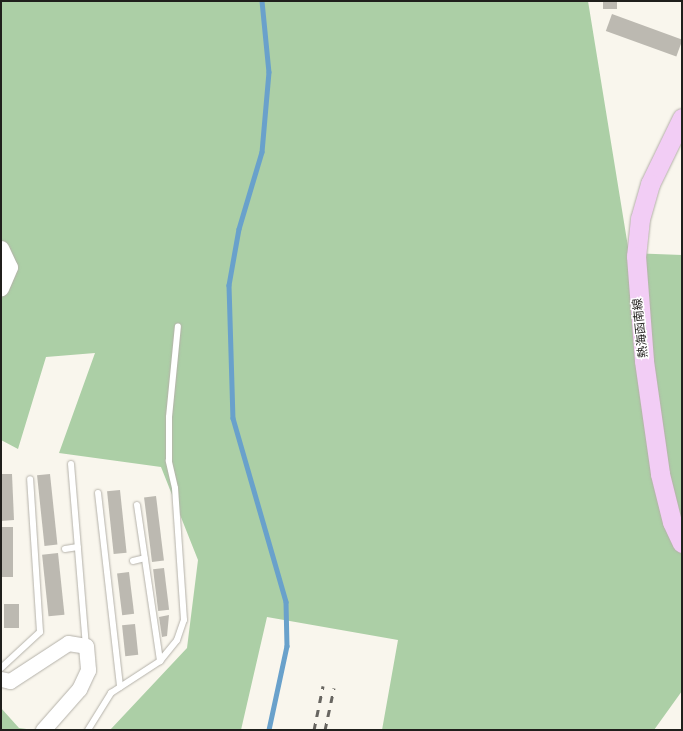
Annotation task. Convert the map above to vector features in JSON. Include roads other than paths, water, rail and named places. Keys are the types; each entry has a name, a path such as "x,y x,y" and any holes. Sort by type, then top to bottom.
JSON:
{"main road":[{"name":"熱海函南線","path":"682,118 650,184 640,219 636,256 644,362 660,474 670,516 682,543"}],"street":[{"path":"1,248 10,267 1,288"},
{"path":"1,679 10,681 68,643 86,646 88,670 79,689 43,730"}],"lane":[{"path":"88,730 111,693 160,661 177,640 184,620 175,488 169,461 168,417 178,326"},
{"path":"71,464 86,646"},
{"path":"1,668 40,632 30,479"},
{"path":"98,493 120,687"},
{"path":"137,505 160,661"},
{"path":"64,549 78,547"},
{"path":"134,561 145,558"}],"waterway":[{"path":"262,1 269,72 262,152 239,229 229,285 233,418 286,602 287,646 269,730"}],"railway":[{"path":"314,730 323,686"},
{"path":"325,730 334,688"}]}
